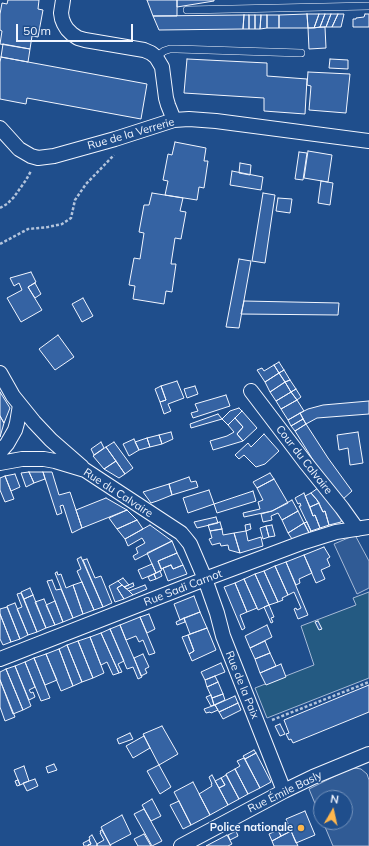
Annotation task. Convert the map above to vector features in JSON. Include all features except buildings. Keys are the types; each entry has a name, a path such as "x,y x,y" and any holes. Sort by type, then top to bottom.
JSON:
{"street":[{"path":"63,0 62,19 72,34 78,38 144,50 151,53 160,61 166,98 174,120"},
{"name":"Rue de la Verrerie","path":"38,158 54,156 115,139 174,120 197,119 216,121 369,141"},
{"path":"0,128 19,149 38,158"},
{"path":"0,373 20,405 42,431 86,470"},
{"name":"Cour du Calvaire","path":"251,391 342,508 363,528"},
{"path":"0,452 7,444 15,430 20,405"},
{"name":"Rue du Calvaire","path":"0,463 22,459 44,459 86,470 180,533 190,544 205,579"},
{"name":"Rue Sadi Carnot","path":"0,659 304,542 336,532 363,528"},
{"name":"Rue de la Paix","path":"205,579 217,613 223,636 284,791"},
{"name":"Rue Émile Basly","path":"181,846 313,777 368,758"}],"lane":[{"path":"187,10 369,6"},
{"path":"156,57 164,51 170,49 301,52"}],"path":[{"path":"0,244 28,229 48,228 62,224 71,218 75,200 86,184 118,151 115,139"},
{"path":"0,208 7,204 21,188 38,158"},
{"path":"258,725 369,682"}],"shaded area":[{"path":"355,535 369,561 369,588 357,594 334,544"},
{"path":"369,592 369,678 267,718 255,688 314,665 301,626 356,605 353,598"},
{"path":"349,769 361,769 367,774 369,780 369,846 333,846 326,830 353,830 353,790 313,790 313,799 309,789"}],"place":[{"name":"Police nationale","path":"301,828"}]}
